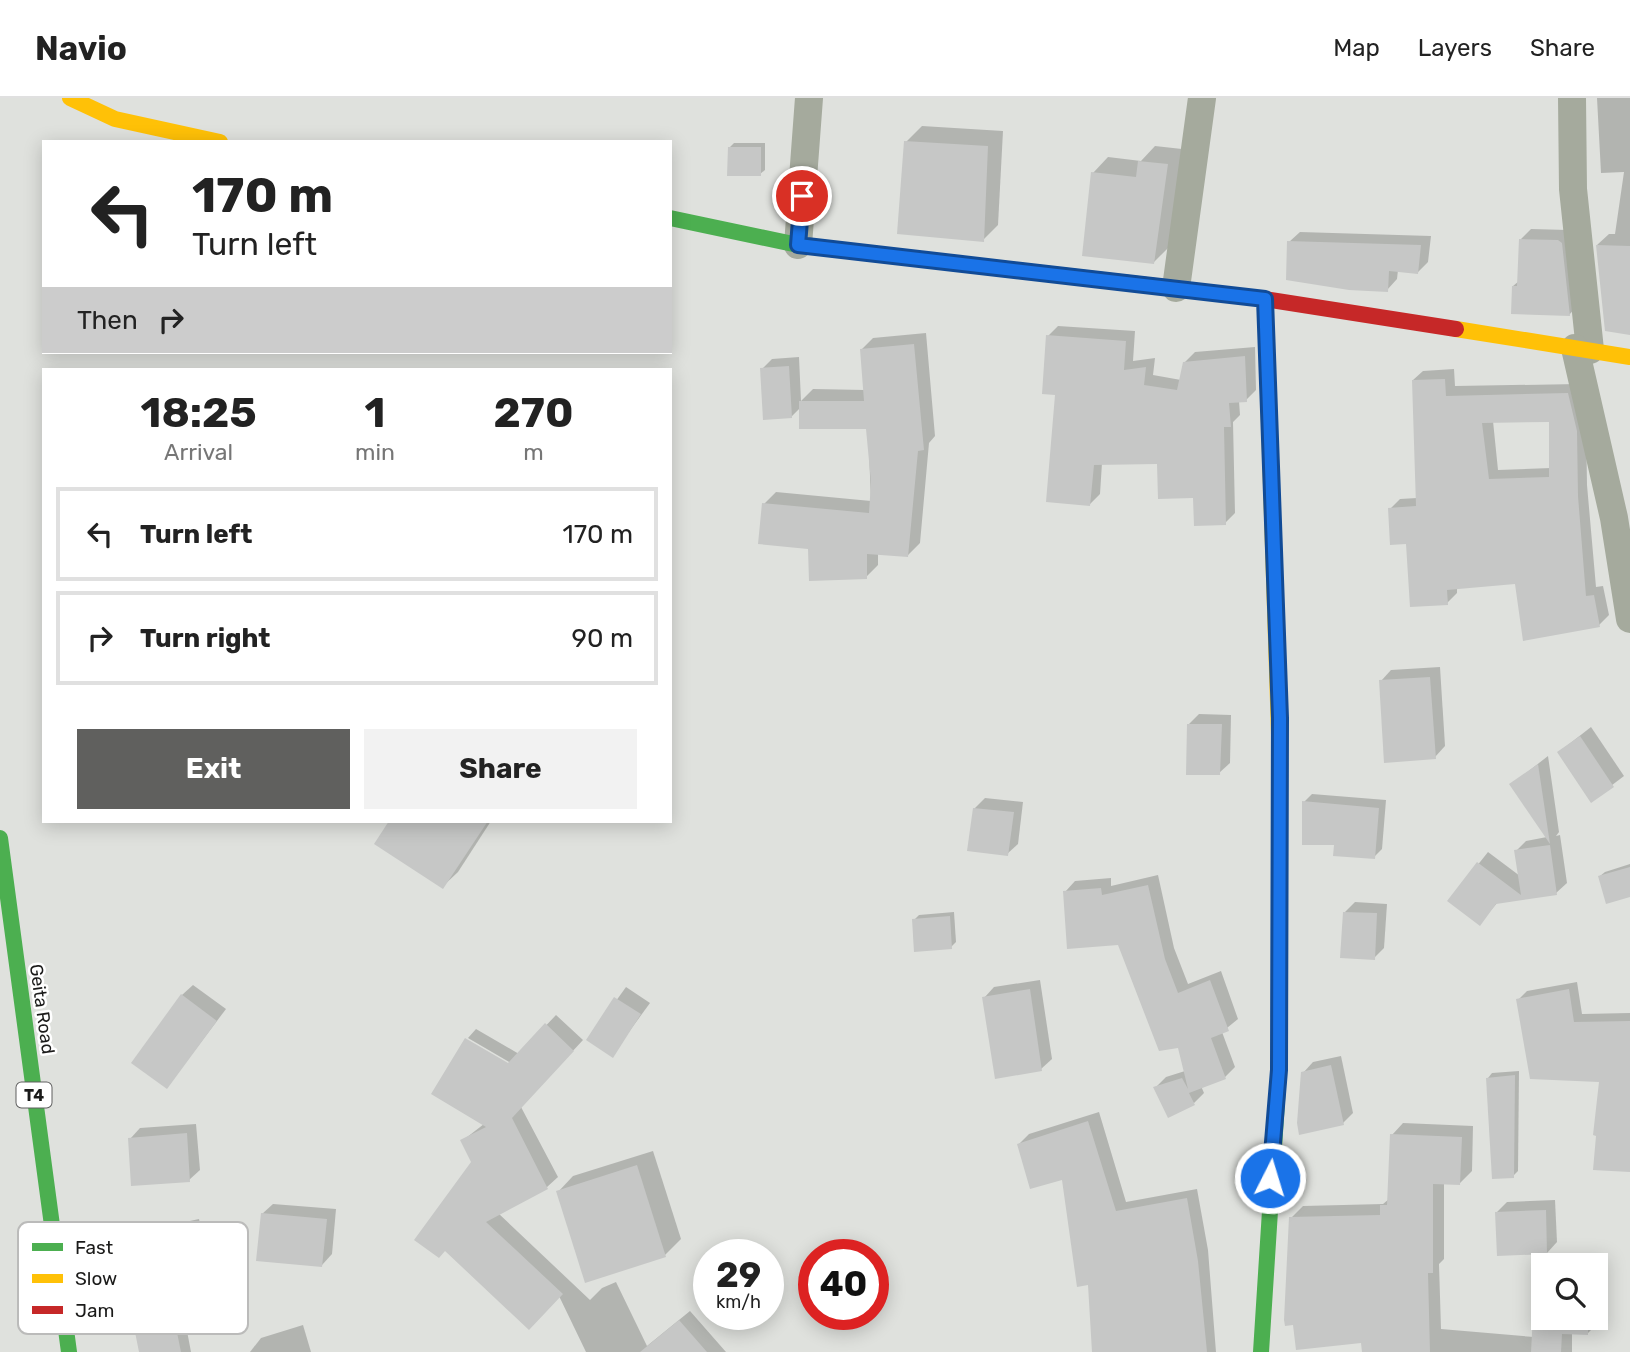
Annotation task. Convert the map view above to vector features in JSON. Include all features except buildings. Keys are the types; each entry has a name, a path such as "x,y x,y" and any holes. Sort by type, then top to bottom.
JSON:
{"main road":[{"path":"70,98 115,118 211,140"},
{"path":"672,218 798,245 1265,299 1630,357"},
{"path":"1261,1352 1267,1219 1279,1070 1280,937 1280,718 1265,299"},
{"name":"Geita Road","path":"0,838 52,1222"},
{"name":"Geita Road","path":"67,1334 69,1352"}],"street":[{"path":"798,245 809,98"},
{"path":"1176,288 1202,98"},
{"path":"1572,98 1573,189 1582,349 1630,619"}],"traffic: fast":[{"path":"672,218 798,245 1138,284"},
{"path":"1261,1352 1279,1070 1280,765"},
{"path":"0,838 52,1222"},
{"path":"67,1334 69,1352"}],"traffic: slow":[{"path":"70,98 115,119 211,140"},
{"path":"1265,299 1280,765"},
{"path":"1456,329 1630,357"}],"traffic: jam":[{"path":"1138,284 1265,299 1456,329"}],"route":[{"path":"802,196 798,245 1265,299 1280,718 1279,1070 1270,1178"}]}
